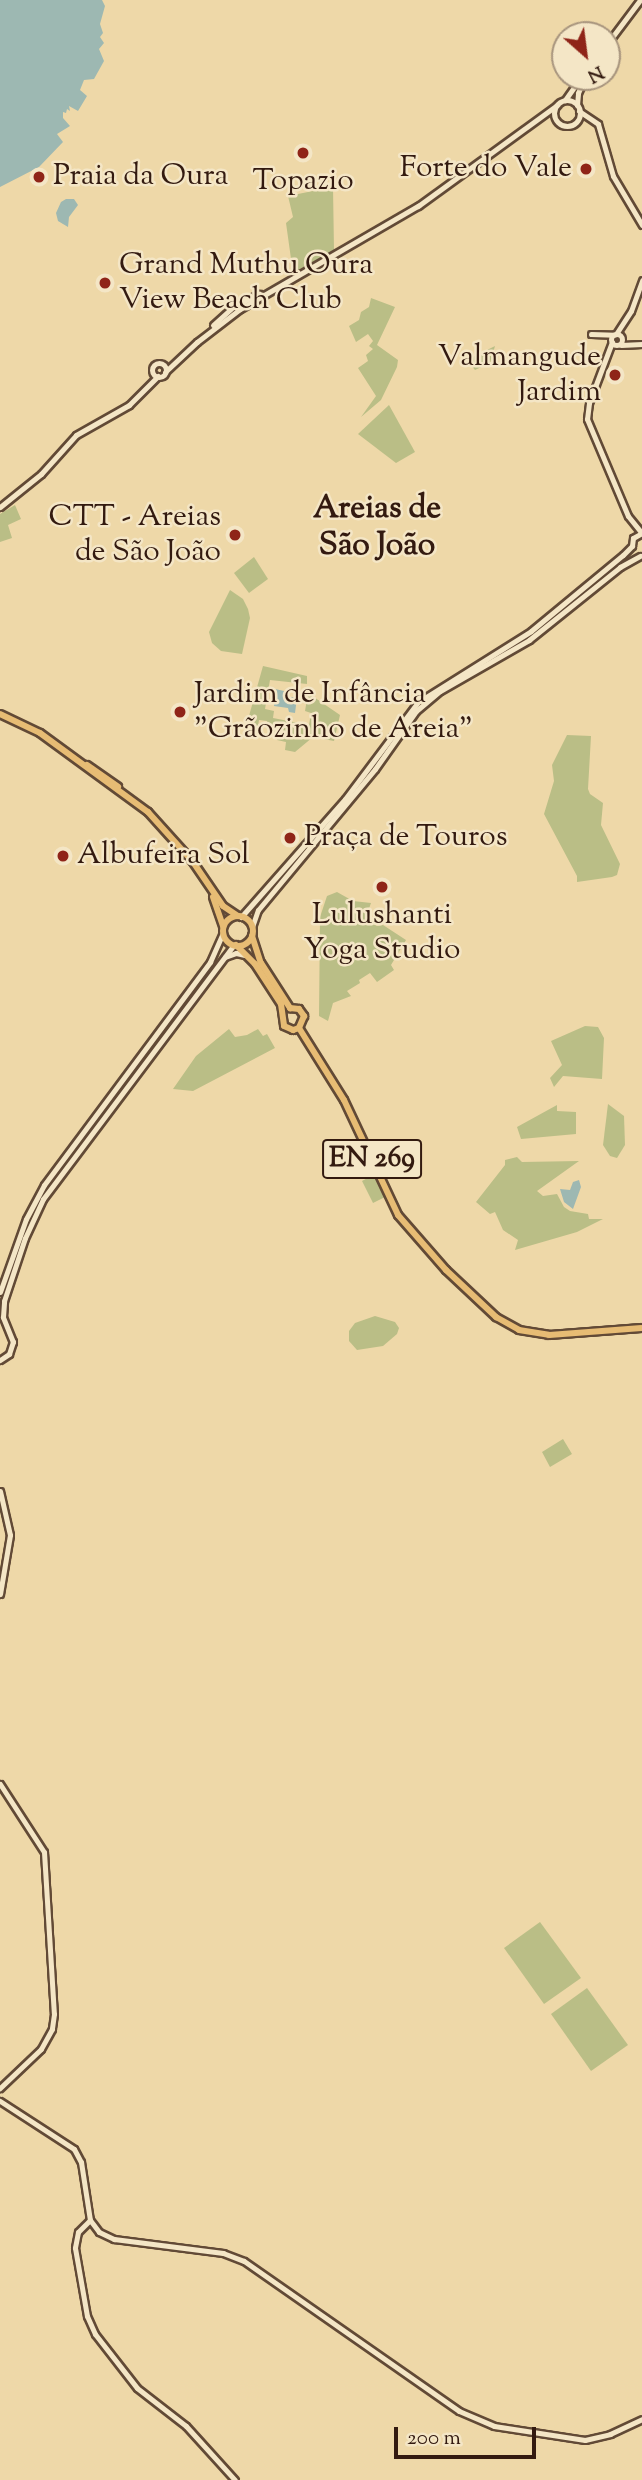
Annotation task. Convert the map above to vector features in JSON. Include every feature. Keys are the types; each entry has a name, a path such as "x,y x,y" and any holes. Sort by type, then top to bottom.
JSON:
{"main road":[{"name":"EN 269","path":"0,713 40,733 148,812 193,862 223,906 252,927 251,935 261,963 290,1008 303,1013 303,1023 299,1028"},
{"name":"EN 269","path":"193,862 216,902 223,930 248,956 281,1004 286,1028 299,1028"},
{"path":"223,930 229,919 239,917"},
{"path":"235,945 247,942 251,935"},
{"path":"282,1015 290,1008"},
{"name":"EN 269","path":"299,1028 344,1100 405,1224 446,1270 496,1317 519,1330 549,1335 642,1328"}],"street":[{"path":"621,25 640,0"},
{"path":"155,374 165,372 234,306 269,291 418,206 537,117 565,100 572,91"},
{"path":"576,122 579,91"},
{"path":"565,100 578,108 601,130 612,176 642,225"},
{"path":"555,117 556,105"},
{"path":"537,117 548,114 563,125 587,120 601,130"},
{"path":"239,917 345,799 418,702 530,631 632,546 628,516 587,419 589,403 609,351 624,324 642,280"},
{"path":"617,339 640,344"},
{"path":"0,507 41,474 76,435 129,405 155,374 154,365 180,356"},
{"path":"162,364 165,372"},
{"path":"628,516 642,533 633,538"},
{"path":"252,927 258,910 375,769 416,711 440,691 529,640 620,567 641,556 632,546"},
{"path":"0,1292 26,1219 44,1185 204,971 223,930"},
{"path":"0,1360 9,1354 12,1346 3,1317 4,1301 25,1238 43,1199 219,961 235,945"},
{"path":"219,961 231,954 248,956"},
{"path":"0,1325 8,1330"},
{"path":"0,1491 10,1535 0,1594"},
{"path":"0,1784 44,1852 54,2014 52,2029 41,2049 0,2088"},
{"path":"0,2101 74,2149 81,2162 90,2220 99,2232 114,2239 206,2250 244,2261 459,2411 494,2426 585,2440 611,2434 642,2419"},
{"path":"90,2220 78,2232 75,2248 87,2316 95,2334 137,2388 186,2426 235,2480"}],"green space":[{"path":"333,187 334,250 293,273 286,223 293,217 288,196"},
{"path":"371,298 395,307 377,345 398,360 381,400 361,417 376,396 358,368 368,361 366,355 373,349 369,346 373,341 368,334 356,342 349,326 359,320 361,312 369,307"},
{"path":"495,346 490,363 475,370 467,360"},
{"path":"389,405 415,452 396,463 358,434"},
{"path":"15,505 21,519 8,525 12,538 0,542 0,514"},
{"path":"254,557 268,579 249,593 234,573"},
{"path":"230,590 243,599 250,618 242,654 221,651 212,643 209,632"},
{"path":"263,666 307,676 307,684 270,680 265,709 274,711 273,718 309,725 311,713 305,711 308,693 340,715 334,741 313,737 295,752 285,750 286,742 277,740 278,734 272,733 273,728 267,725 267,721 259,720 257,732 247,723"},
{"path":"567,735 591,736 588,789 590,794 603,803 601,825 620,864 617,875 612,877 577,882 577,876 544,814 554,781 552,765"},
{"path":"337,892 353,901 371,903 365,920 377,926 383,925 406,940 391,965 394,970 377,982 370,973 359,980 360,983 347,991 351,996 333,1003 328,1021 319,1016 320,917 327,896"},
{"path":"585,1026 598,1027 604,1038 602,1079 563,1076 554,1087 550,1078 562,1065 551,1041"},
{"path":"229,1029 235,1037 258,1029 263,1036 267,1034 275,1048 193,1091 173,1089 196,1056"},
{"path":"608,1104 624,1116 625,1145 617,1158 610,1156 603,1145"},
{"path":"557,1105 557,1111 576,1112 576,1134 521,1139 517,1127"},
{"path":"517,1157 522,1162 579,1161 537,1191 543,1196 557,1194 564,1207 570,1211 588,1214 589,1219 603,1219 577,1232 515,1250 518,1240 503,1230 495,1212 490,1214 476,1202 505,1165 505,1160"},
{"path":"373,1175 385,1197 373,1203 362,1181"},
{"path":"375,1316 395,1322 399,1328 397,1334 383,1346 357,1350 349,1341 349,1331 355,1323"},
{"path":"563,1439 572,1454 550,1467 542,1452"},
{"path":"540,1922 581,1978 544,2004 504,1948"},
{"path":"587,1988 628,2045 591,2071 551,2014"}],"water":[{"path":"0,0 102,0 105,6 100,24 103,33 100,37 104,43 99,49 104,61 94,79 84,80 80,90 87,96 78,111 69,106 70,111 67,109 66,113 63,112 63,118 70,126 57,134 63,142 39,167 0,187"},
{"path":"74,199 78,205 69,217 68,227 58,221 56,213 61,202"},
{"path":"275,689 284,691 283,696 297,698 295,713 289,712 288,708 274,706"},
{"path":"579,1180 581,1187 573,1209 564,1202 560,1189 570,1190 573,1182"}],"place":[{"name":"Topazio","path":"303,153"},
{"name":"Forte do Vale","path":"586,169"},
{"name":"Praia da Oura","path":"39,177"},
{"name":"Grand Muthu Oura View Beach Club","path":"105,283"},
{"name":"Valmangude Jardim","path":"615,375"},
{"name":"CTT - Areias de São João","path":"235,535"},
{"name":"Jardim de Infância \"Grãozinho de Areia\"","path":"180,712"},
{"name":"Praça de Touros","path":"290,838"},
{"name":"Albufeira Sol","path":"63,856"},
{"name":"Lulushanti Yoga Studio","path":"382,887"}],"district":[{"name":"Areias de São João","path":"377,528"}]}
